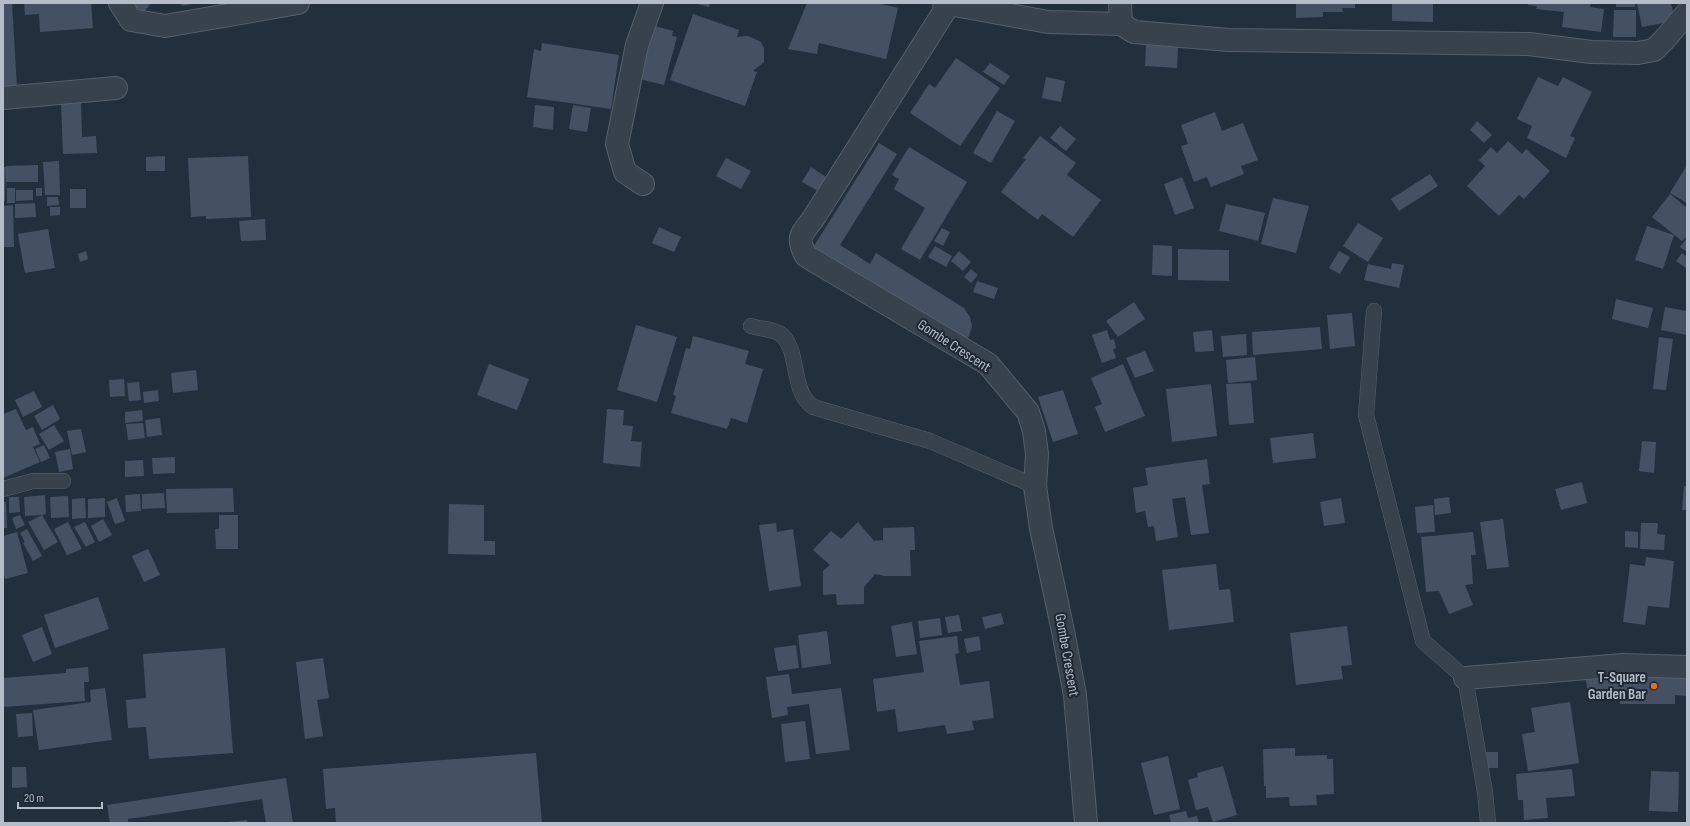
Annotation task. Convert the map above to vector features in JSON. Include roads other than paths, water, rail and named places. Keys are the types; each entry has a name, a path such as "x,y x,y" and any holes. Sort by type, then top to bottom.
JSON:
{"street":[{"path":"120,3 131,20 165,26 298,3"},
{"path":"643,184 625,172 617,144 637,46 652,3"},
{"path":"946,4 1048,22 1120,13 1134,32 1229,40 1529,44 1591,52 1638,53 1654,50 1687,13"},
{"name":"Gombe Crescent","path":"946,4 813,219 802,234 800,244 806,256 988,364 1028,412 1034,431 1037,454 1035,486 1041,528 1075,695 1086,823"},
{"path":"3,98 116,88"},
{"path":"1465,678 1622,665 1687,667"}],"lane":[{"path":"1374,311 1366,415 1423,641 1465,678 1485,792 1488,823"},
{"path":"751,326 774,331 783,336 791,351 802,392 808,404 813,407 930,441 1035,486"},
{"path":"3,489 33,481 63,481"}],"place":[{"name":"T-Square Garden Bar","path":"1654,686"}]}
